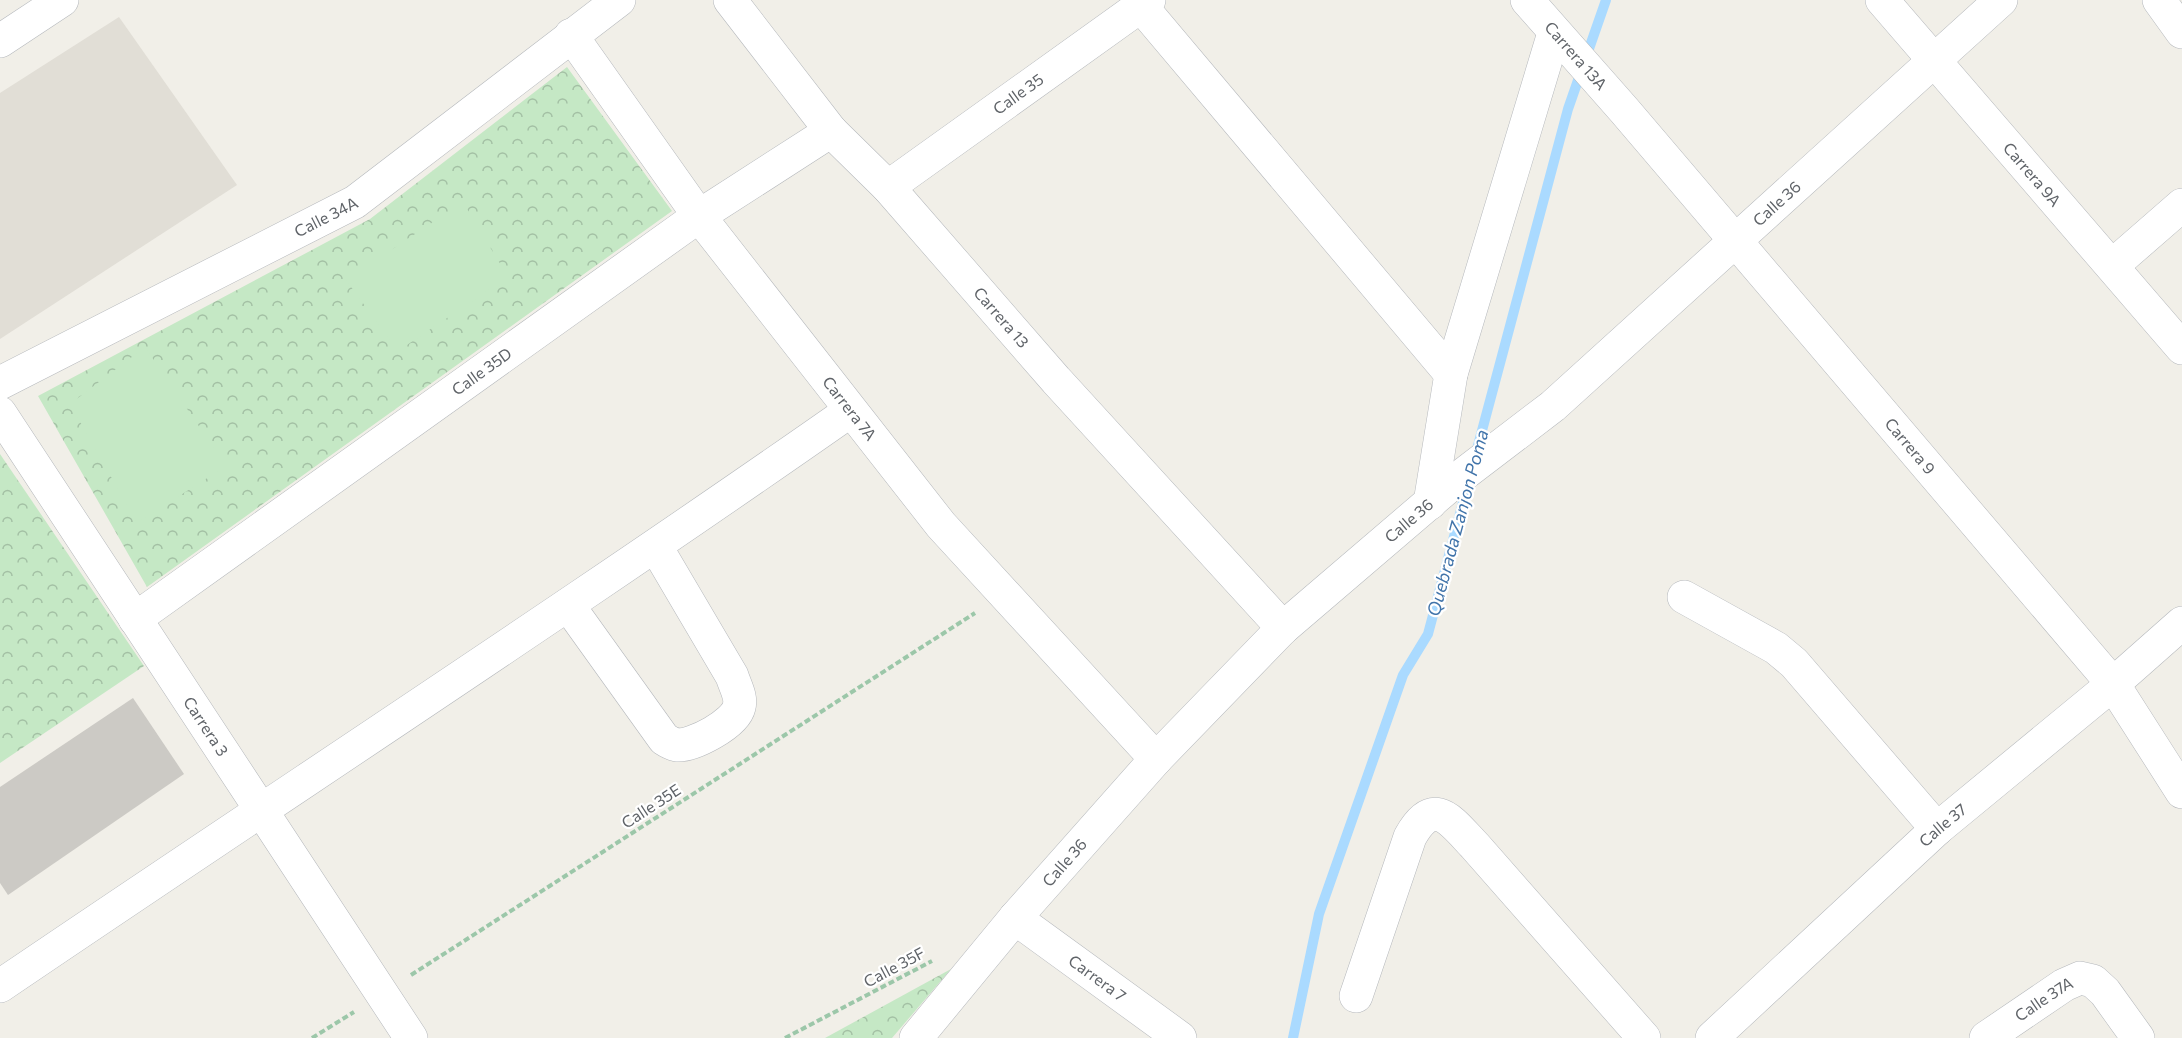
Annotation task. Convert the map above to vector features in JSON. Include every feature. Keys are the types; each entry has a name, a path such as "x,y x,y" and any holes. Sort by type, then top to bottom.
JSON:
{"street":[{"path":"0,41 62,0"},
{"name":"Calle 34A","path":"0,383 355,202 620,0"},
{"name":"Carrera 13","path":"730,0 831,131 888,187 1056,380 1283,628"},
{"name":"Carrera 13A","path":"1527,0 1562,43 1624,111"},
{"name":"Carrera 9A","path":"1882,0 2182,348"},
{"name":"Calle 36","path":"915,1038 1015,918 1156,759 1283,628 1456,480 1553,406 2001,0"},
{"path":"2159,0 2182,32"},
{"path":"1145,3 1451,374"},
{"name":"Calle 35","path":"888,187 1145,3"},
{"name":"Carrera 7A","path":"571,36 699,216 941,525 1156,759"},
{"path":"1430,503 1451,374 1562,43"},
{"name":"Carrera 9","path":"1624,111 2113,684 2182,792"},
{"name":"Calle 35D","path":"135,619 699,216 831,131"},
{"path":"2112,266 2182,205"},
{"path":"0,986 531,627 656,546 850,411"},
{"name":"Carrera 3","path":"0,413 411,1038"},
{"path":"568,605 664,739 676,745 723,727 733,719 740,706 734,684 656,546"},
{"path":"1684,597 1776,648 1794,663 1936,830"},
{"name":"Calle 37","path":"1723,1034 1936,830 2113,684 2182,623"},
{"path":"1356,996 1410,837 1418,822 1426,815 1438,813 1450,820 1475,846 1644,1038"},
{"name":"Carrera 7","path":"1015,918 1180,1038"},
{"name":"Calle 37A","path":"1986,1038 2064,985 2080,978 2093,981 2105,992 2138,1038"}],"path":[{"name":"Calle 35E","path":"312,1038 1003,595"},
{"name":"Calle 35F","path":"785,1038 942,956"}],"shaded area":[{"path":"119,17 237,185 0,339 0,93"}],"green space":[{"path":"567,67 672,211 147,587 38,396 370,219"},
{"path":"463,202 508,277 398,351 346,280"},
{"path":"145,347 226,466 137,523 70,404"},
{"path":"0,454 144,666 0,763"},
{"path":"951,969 892,1038 825,1038"}],"building":[{"path":"133,698 184,774 8,895 0,883 0,787"}],"waterway":[{"name":"Quebrada Zanjon Poma","path":"1476,453 1568,109 1606,0"},
{"name":"Quebrada Zanjon Poma","path":"1293,1038 1319,914 1403,675 1428,634 1469,480"}]}
